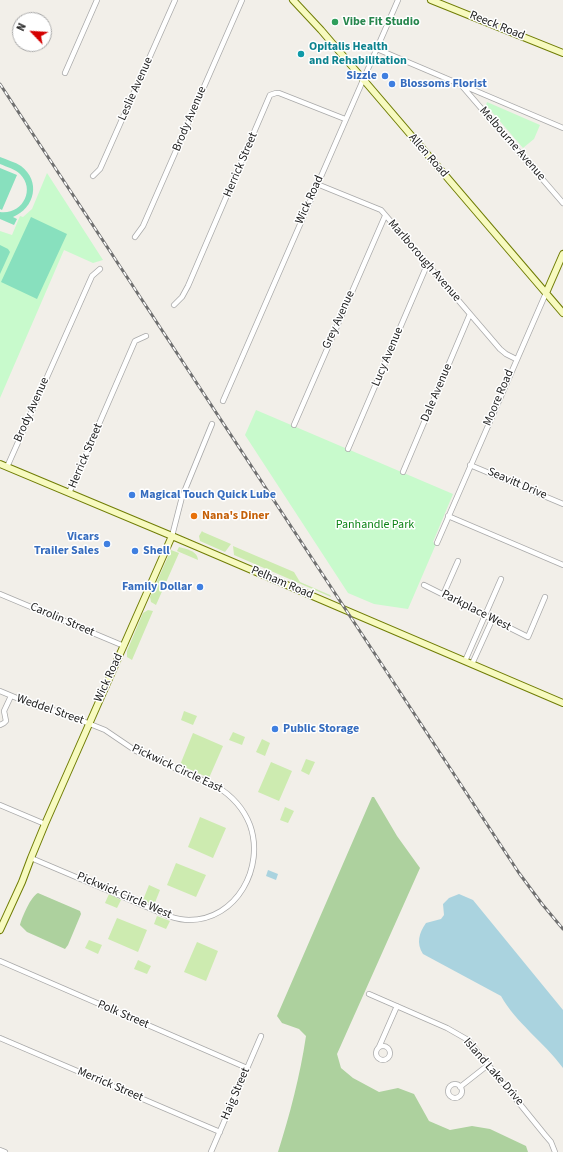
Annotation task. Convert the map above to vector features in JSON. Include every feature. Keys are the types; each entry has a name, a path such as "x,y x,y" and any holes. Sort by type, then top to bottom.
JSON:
{"main road":[{"name":"Allen Road","path":"293,0 563,313"},
{"name":"Reeck Road","path":"431,0 563,53"},
{"name":"Moore Road","path":"546,293 563,254"},
{"name":"Pelham Road","path":"0,464 563,703"},
{"name":"Wick Road","path":"0,930 172,536"}],"street":[{"path":"65,73 97,0"},
{"name":"Leslie Avenue","path":"93,176 100,169 175,0"},
{"name":"Brody Avenue","path":"135,237 143,226 242,0"},
{"name":"Wick Road","path":"223,401 398,0"},
{"path":"377,49 563,128"},
{"name":"Melbourne Avenue","path":"460,84 563,203"},
{"name":"Herrick Street","path":"174,305 182,297 188,286 270,95 276,92 346,119"},
{"name":"Marlborough Avenue","path":"317,184 381,210 506,354 516,359"},
{"name":"Grey Avenue","path":"294,425 385,216"},
{"name":"Lucy Avenue","path":"348,449 427,264"},
{"name":"Brody Avenue","path":"8,467 92,276 100,269"},
{"name":"Moore Road","path":"437,543 470,464 546,293"},
{"name":"Dale Avenue","path":"403,472 470,314"},
{"name":"Herrick Street","path":"70,493 135,341 146,336"},
{"name":"Wick Road","path":"172,536 182,497 212,424"},
{"name":"Seavitt Drive","path":"470,464 563,504"},
{"path":"448,516 563,565"},
{"path":"443,595 458,561"},
{"path":"464,661 501,579"},
{"name":"Parkplace West","path":"424,585 528,637 546,597"},
{"name":"Carolin Street","path":"0,594 124,646"},
{"path":"472,664 492,620"},
{"name":"Weddel Street","path":"0,691 36,706 60,712 89,724"},
{"name":"Weddel Street","path":"0,724 6,721 2,712 10,696"},
{"name":"Pickwick Circle East","path":"89,724 112,734 136,751 216,786 232,798 242,810 249,822 253,834 254,856 249,876"},
{"path":"0,805 45,824"},
{"name":"Pickwick Circle West","path":"31,858 168,916 184,920 194,920 223,910 238,896 249,876"},
{"name":"Polk Street","path":"0,962 247,1068"},
{"name":"Island Lake Drive","path":"369,994 458,1033 468,1040 551,1142 554,1152"},
{"path":"379,1047 397,1006"},
{"name":"Haig Street","path":"211,1152 261,1036"},
{"name":"Merrick Street","path":"0,1038 220,1132"},
{"path":"460,1087 488,1065"},
{"path":"0,1150 5,1152"}],"green space":[{"path":"487,102 540,125 534,139 523,148 486,105"},
{"path":"0,157 21,166 27,172 33,186 33,194 30,201 20,213 13,217 17,219 14,225 0,219 0,212 15,210 20,206 27,194 27,187 25,180 18,172 0,164"},
{"path":"0,168 17,175 2,210 0,209"},
{"path":"47,173 103,260 93,263 64,250 0,398 0,231 12,235 20,216 23,217 32,209"},
{"path":"31,217 67,234 37,299 1,282"},
{"path":"0,245 8,249 10,252 0,274"},
{"name":"Panhandle Park","path":"256,410 453,494 433,542 436,544 408,609 374,604 348,593 245,435"},
{"path":"202,531 231,544 225,552 200,541 199,536"},
{"path":"233,546 294,572 300,582 330,595 331,597 234,555"},
{"path":"179,547 194,552 198,560 177,551"},
{"path":"171,550 179,553 156,605 151,602 150,597"},
{"path":"148,610 153,611 132,660 127,657 127,651 143,613"},
{"path":"184,711 197,716 193,725 181,720"},
{"path":"233,732 245,737 242,745 229,740"},
{"path":"193,733 223,746 209,778 180,765"},
{"path":"262,739 270,743 265,756 256,752"},
{"path":"306,759 315,762 309,775 301,771"},
{"path":"271,762 292,771 279,801 258,792"},
{"path":"372,797 374,797 397,836 420,868 337,1054 341,1068 353,1078 379,1092 398,1088 414,1094 429,1121 450,1130 472,1126 490,1129 526,1146 528,1152 278,1152 287,1123 301,1066 306,1036 299,1029 282,1023 277,1016"},
{"path":"285,807 294,811 288,823 280,820"},
{"path":"200,817 226,828 213,858 188,847"},
{"path":"176,863 206,875 196,897 167,885"},
{"path":"149,885 160,890 154,905 143,900"},
{"path":"38,893 80,911 81,914 65,949 27,932 20,925 30,902"},
{"path":"109,894 121,900 117,908 105,903"},
{"path":"157,916 170,921 166,929 154,924"},
{"path":"117,918 147,930 138,952 108,939"},
{"path":"89,940 102,945 98,954 85,948"},
{"path":"197,942 218,951 206,981 184,972"},
{"path":"138,960 151,966 147,974 134,969"}],"water":[{"path":"268,870 278,874 276,880 266,876"},
{"path":"459,894 473,900 563,1010 563,1068 514,1015 501,996 423,954 419,938 426,923 441,919 444,915 443,904 449,898"}],"railway":[{"path":"0,84 519,873 563,929"}],"place":[{"name":"Vibe Fit Studio","path":"335,22"},
{"name":"Opitalis Health and Rehabilitation","path":"301,54"},
{"name":"Sizzle","path":"385,76"},
{"name":"Blossoms Florist","path":"392,84"},
{"name":"Magical Touch Quick Lube","path":"132,495"},
{"name":"Nana's Diner","path":"194,516"},
{"name":"Vicars Trailer Sales","path":"107,544"},
{"name":"Shell","path":"135,551"},
{"name":"Family Dollar","path":"200,587"},
{"name":"Public Storage","path":"275,729"}]}
